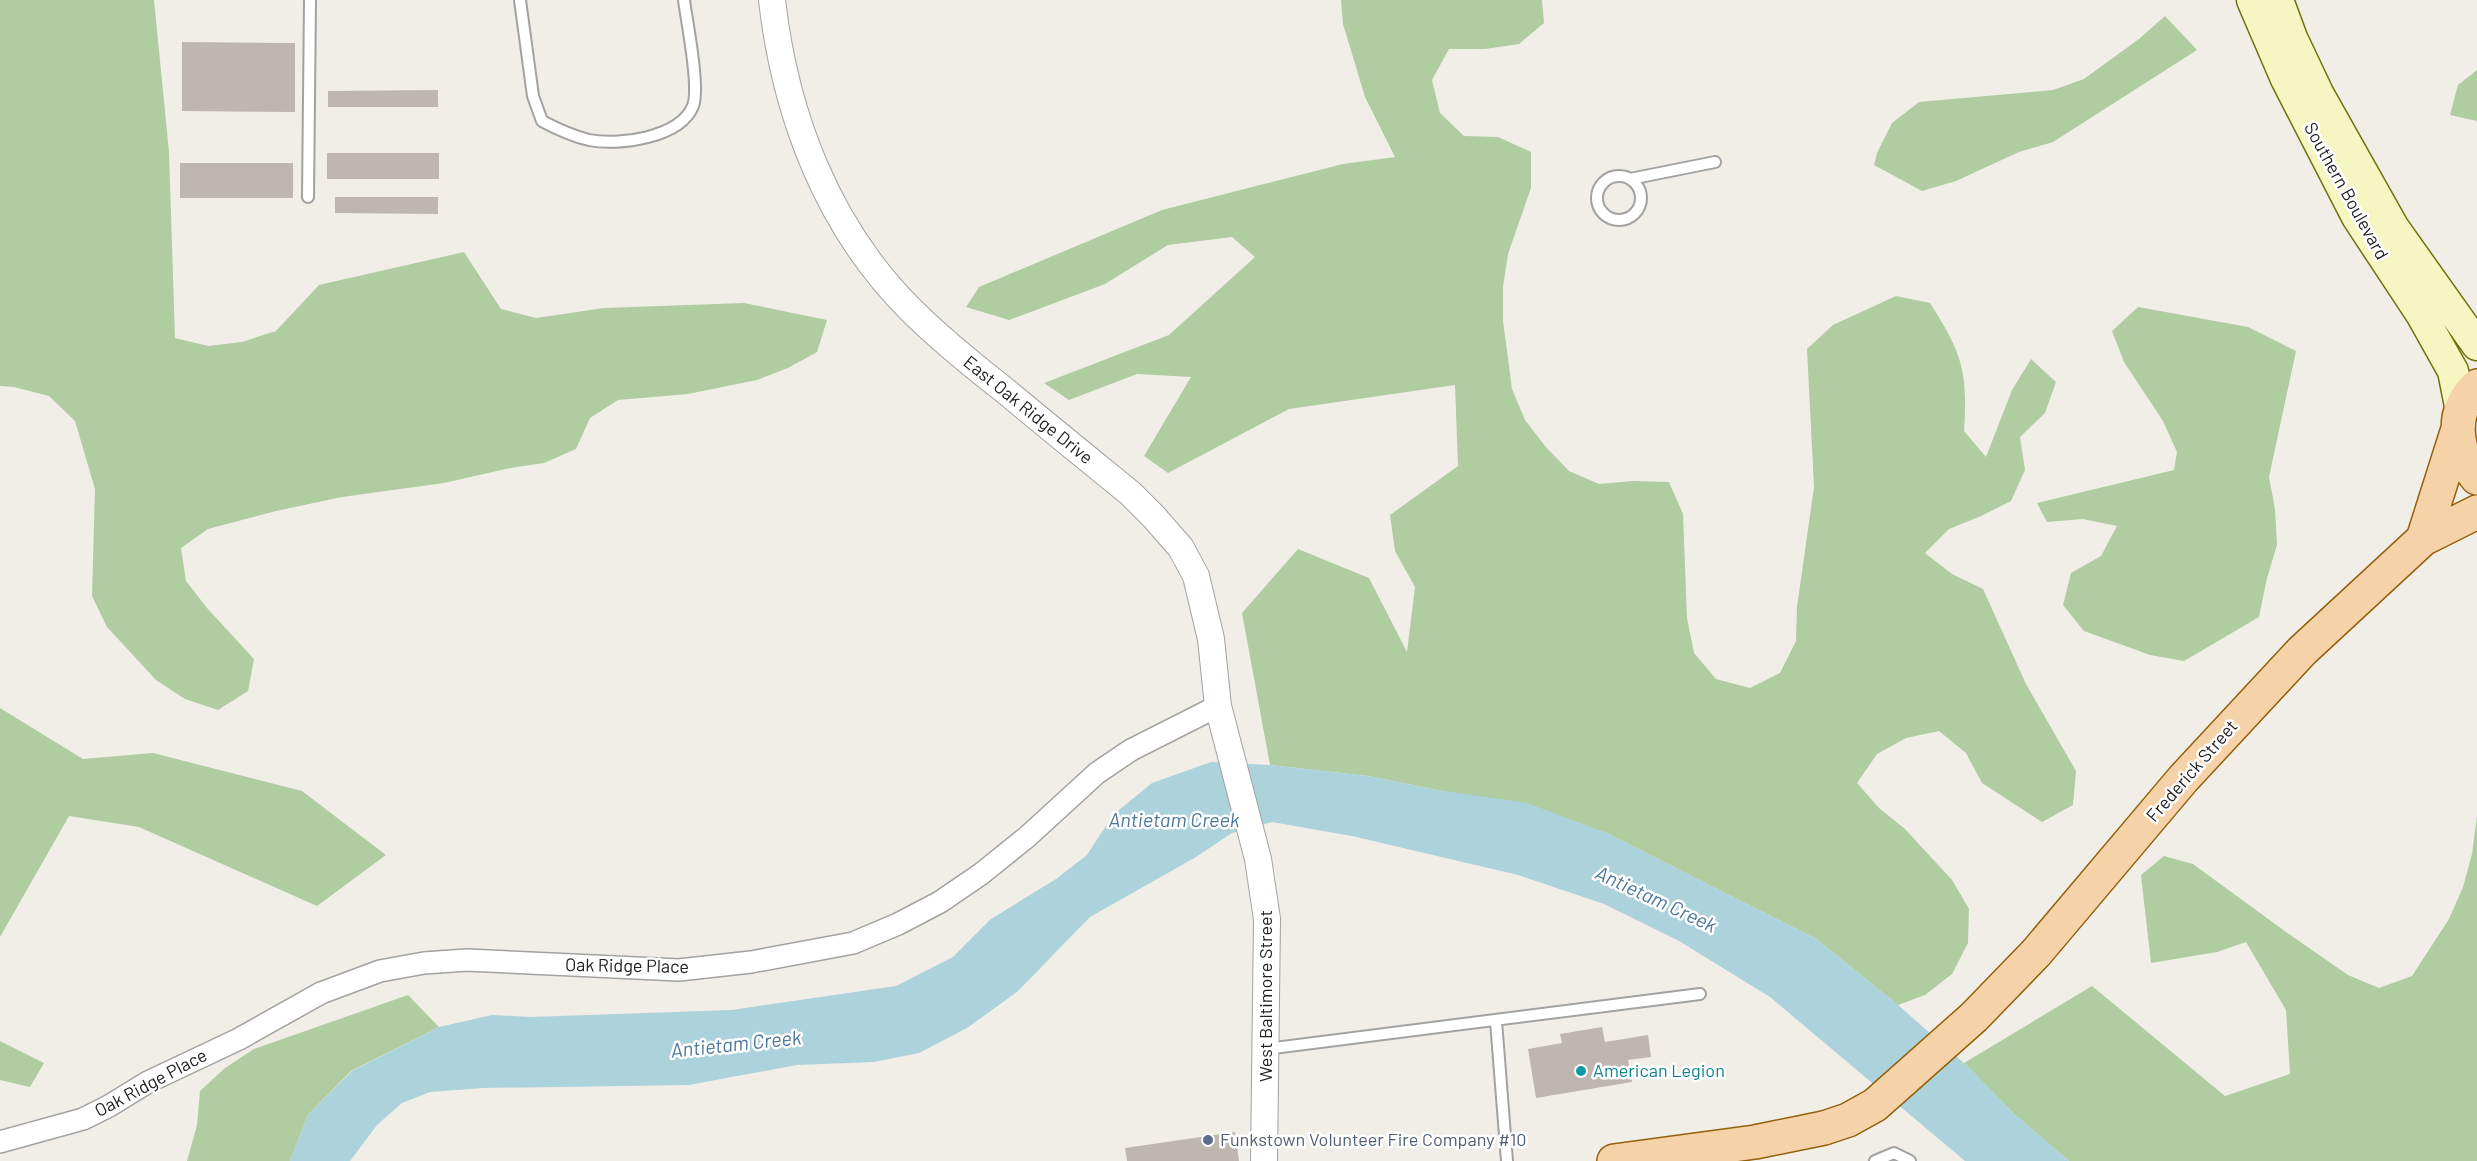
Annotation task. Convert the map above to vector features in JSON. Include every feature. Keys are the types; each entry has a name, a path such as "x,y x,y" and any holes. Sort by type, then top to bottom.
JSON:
{"main road":[{"name":"Southern Boulevard","path":"2252,0 2286,79 2357,217 2421,314 2453,371 2465,410"},
{"name":"Southern Boulevard","path":"2278,0 2292,38 2318,93 2394,228 2477,345"},
{"path":"2465,410 2463,458 2477,478"},
{"name":"Frederick Street","path":"2423,539 2465,410"},
{"name":"Frederick Street","path":"1614,1161 1756,1151 1848,1120 1875,1105 1974,1017 2043,945 2183,779 2302,651 2423,539 2477,512"}],"street":[{"name":"East Oak Ridge Drive","path":"772,0 785,81 800,129 818,175 844,225 877,271 910,309 962,356 1130,493 1181,548 1196,576 1206,610 1220,715 1251,832"},
{"name":"Oak Ridge Place","path":"0,1142 83,1119 148,1082 239,1039 321,993 380,971 424,963 467,960 679,970 751,962 853,943 898,924 940,902 1027,837 1097,773 1131,750 1220,715"},
{"name":"West Baltimore Street","path":"1251,832 1264,889 1267,919 1264,1161"}],"lane":[{"path":"308,197 310,0"},
{"path":"520,0 533,96 542,121 559,131 590,140 618,142 667,131 684,120 693,105 694,85 684,0"},
{"path":"1630,179 1641,192 1638,209 1625,220 1608,218 1601,212 1596,196 1605,180 1622,176 1630,179 1715,162"},
{"path":"1266,1049 1700,994"},
{"path":"1496,1021 1507,1161"},
{"path":"1875,1161 1894,1153 1910,1161"}],"green space":[{"path":"0,0 154,0 169,152 175,338 208,346 242,342 276,331 319,285 464,252 501,309 536,318 604,308 744,303 827,320 817,352 788,368 757,380 688,394 618,400 590,418 576,449 544,463 444,483 342,497 208,529 181,548 186,581 207,608 254,659 248,691 218,710 185,699 156,680 107,627 92,596 95,489 75,421 49,396 14,387 0,386"},
{"path":"1341,0 1542,0 1544,23 1519,44 1485,49 1449,49 1432,80 1440,113 1464,136 1498,137 1531,152 1531,188 1508,254 1503,287 1503,321 1512,389 1525,420 1545,446 1569,471 1599,484 1633,481 1669,482 1683,514 1687,618 1694,653 1716,679 1750,688 1780,673 1796,641 1797,607 1814,487 1807,349 1833,325 1896,296 1930,303 1961,363 1965,393 1964,431 1986,457 2012,390 2031,359 2056,382 2045,413 2020,437 2025,470 2011,501 1949,529 1925,553 1952,574 1983,589 2026,684 2076,771 2073,805 2042,822 1982,783 1966,753 1939,731 1906,738 1877,754 1857,783 1879,808 1905,829 1952,880 1969,909 1968,943 1952,974 1925,995 1898,1005 1815,938 1604,832 1437,790 1368,776 1270,765 1242,613 1298,549 1369,578 1407,652 1415,587 1395,551 1390,515 1458,466 1455,385 1289,409 1168,473 1144,456 1191,377 1137,374 1069,400 1044,383 1169,335 1255,257 1232,237 1168,245 1105,284 1009,320 966,307 979,287 1162,210 1343,164 1395,157 1365,97 1343,24"},
{"path":"2165,16 2197,50 2053,142 2019,152 1956,181 1922,191 1874,165 1877,153 1892,123 1919,102 2053,90 2084,79 2139,39"},
{"path":"2477,70 2477,121 2450,115 2458,85"},
{"path":"2138,307 2248,327 2296,351 2269,477 2275,509 2277,545 2259,617 2184,661 2150,655 2084,631 2063,605 2071,573 2101,556 2117,526 2083,519 2047,522 2037,503 2174,470 2177,452 2163,421 2124,362 2112,331"},
{"path":"0,708 83,759 153,753 302,791 386,855 317,906 139,827 69,816 0,937"},
{"path":"2477,816 2477,1161 2069,1161 2014,1114 1964,1063 2092,986 2225,1096 2290,1074 2286,1010 2246,942 2217,952 2151,963 2141,875 2164,856 2193,864 2348,975 2379,988 2412,976 2449,919 2463,887 2472,854"},
{"path":"408,995 439,1027 351,1071 308,1115 290,1161 187,1161 197,1125 200,1091 225,1068 254,1049"},
{"path":"0,1041 44,1063 30,1087 0,1080"}],"water":[{"name":"Antietam Creek","path":"1211,762 1270,765 1368,776 1437,790 1527,803 1604,832 1815,938 1898,1005 1964,1063 2014,1114 2069,1161 1965,1161 1770,997 1679,941 1604,904 1518,875 1352,836 1272,822 1232,833 1196,857 1090,917 1017,992 967,1028 919,1053 874,1062 797,1065 689,1085 483,1088 430,1092 402,1103 377,1125 350,1161 290,1161 308,1115 352,1071 439,1027 492,1015 531,1017 731,1010 896,986 953,957 991,919 1056,879 1087,855 1113,815 1152,783"}],"building":[{"path":"182,42 295,43 295,112 182,111"},
{"path":"438,90 438,107 328,107 328,91"},
{"path":"327,153 439,153 439,179 327,179"},
{"path":"180,163 293,163 293,198 180,198"},
{"path":"335,197 438,197 438,214 335,213"},
{"name":"American Legion","path":"1602,1027 1605,1042 1648,1035 1651,1057 1628,1060 1632,1082 1536,1098 1528,1049 1562,1043 1560,1034"},
{"name":"Funkstown Volunteer Fire Company #10","path":"1235,1132 1239,1161 1127,1161 1125,1148"}],"place":[{"name":"American Legion","path":"1581,1071"},
{"name":"Funkstown Volunteer Fire Company #10","path":"1208,1140"}]}
